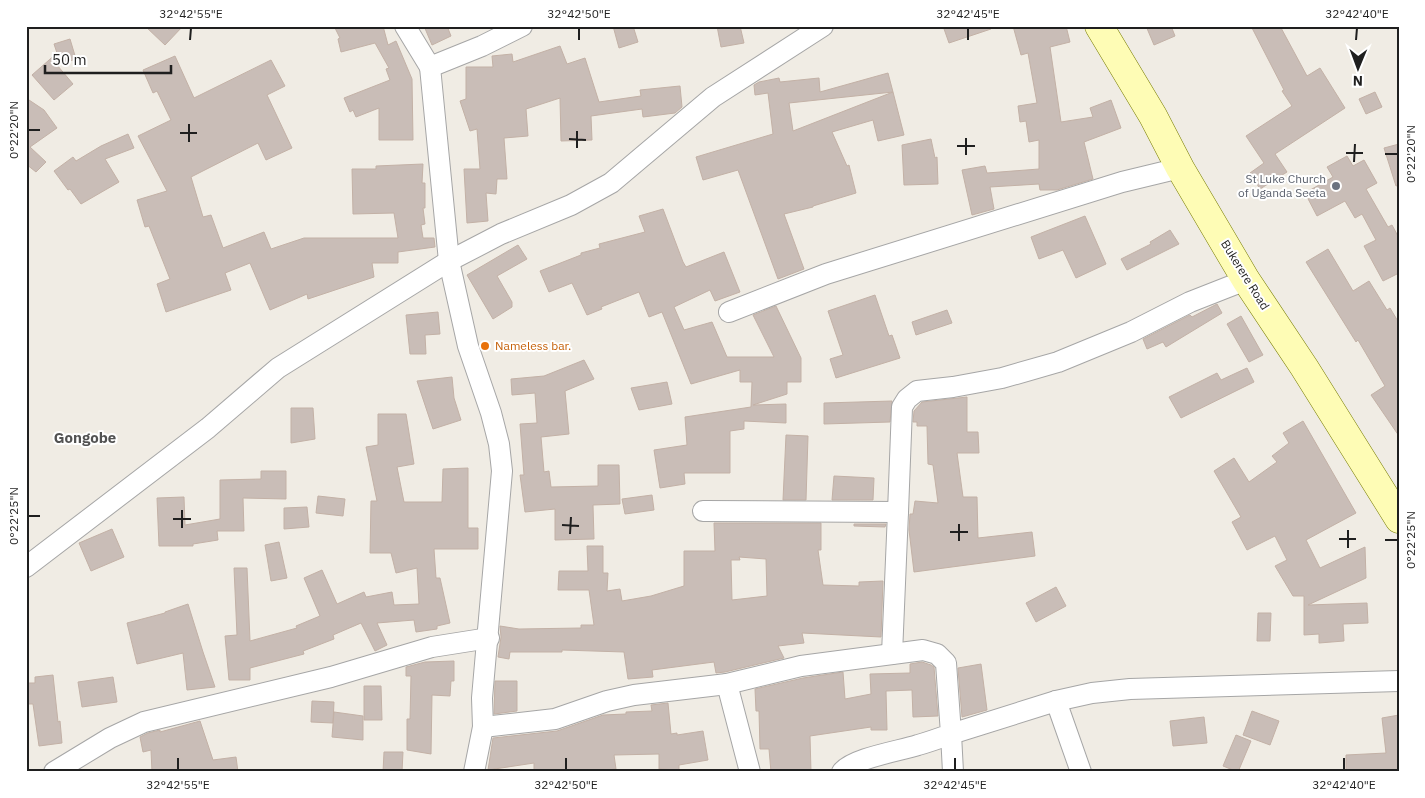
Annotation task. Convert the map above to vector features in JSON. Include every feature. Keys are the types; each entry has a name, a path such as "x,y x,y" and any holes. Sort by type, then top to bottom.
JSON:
{"main road":[{"name":"Bukerere Road","path":"1099,26 1153,116 1180,168 1246,280 1394,501"}],"street":[{"path":"405,26 430,67 449,261 468,346 499,444 502,471 482,698 483,728 474,772"},
{"path":"430,67 482,46 522,26"},
{"path":"26,567 208,428 278,368 355,318 449,261 501,234 570,205 611,183 713,97 823,26"},
{"path":"729,312 826,274 1122,182 1180,168"},
{"path":"892,654 902,407 908,399 917,392 1002,378 1058,362 1131,332 1190,302 1246,280"},
{"path":"703,511 898,512"},
{"path":"54,772 85,763 110,738 144,722 331,677 432,647 488,638"},
{"path":"483,728 555,719 634,694 727,684 801,666 923,650 937,654 946,663 953,772"},
{"path":"842,772 845,768 864,759 920,745 1056,701 1092,693 1130,689 1399,682"},
{"path":"727,684 750,772"},
{"path":"1056,701 1081,772"}],"building":[{"path":"145,26 183,26 165,45"},
{"path":"334,26 383,26 388,45 396,41 412,79 413,140 379,140 379,108 356,117 353,110 350,112 344,98 390,80 386,69 389,68 375,43 341,52 338,39 340,38"},
{"path":"424,26 447,26 451,36 432,45"},
{"path":"613,26 633,26 638,42 619,48"},
{"path":"717,26 740,26 744,43 721,47"},
{"path":"943,26 990,26 991,29 949,43"},
{"path":"1013,26 1066,26 1070,42 1050,47 1061,122 1093,117 1090,108 1111,100 1121,128 1084,142 1093,179 1057,190 1040,190 1039,184 990,187 994,209 972,215 962,170 985,166 987,173 1039,169 1039,140 1029,142 1026,121 1020,122 1018,106 1037,103 1028,53 1021,55"},
{"path":"1146,26 1171,26 1175,36 1154,45"},
{"path":"1251,26 1280,26 1307,76 1320,68 1345,108 1275,154 1287,172 1260,189 1250,173 1264,163 1246,136 1292,106 1282,91 1284,90"},
{"path":"70,39 76,59 57,65 73,84 54,100 32,75 57,53 54,44"},
{"path":"560,46 567,64 585,58 599,102 641,96 640,90 680,86 682,107 675,113 643,117 642,109 591,116 592,140 561,141 560,98 526,109 528,136 504,138 507,179 497,179 496,194 486,193 488,221 467,223 464,169 480,169 477,129 470,131 460,101 466,99 466,67 493,67 492,56 512,54 513,62"},
{"path":"175,56 194,98 271,60 285,86 267,95 292,148 266,160 258,143 191,177 203,217 211,215 223,248 264,232 271,249 304,238 398,238 394,213 353,214 352,169 376,169 376,166 423,164 422,183 425,183 425,208 423,208 425,224 421,225 423,238 434,238 435,247 398,252 398,263 372,263 374,277 308,299 307,294 270,310 250,263 225,273 231,290 166,312 157,284 170,279 149,226 145,227 137,200 167,191 138,136 171,120 157,91 153,93 143,70"},
{"path":"888,73 893,92 904,135 878,141 873,120 832,132 847,166 849,165 856,193 784,214 804,269 778,279 738,170 703,180 696,157 773,134 768,93 755,95 754,85 759,82 779,78 780,82 819,78 820,92","holes":["893,92 793,131 789,103"]},
{"path":"1375,92 1382,107 1366,114 1359,99"},
{"path":"26,98 44,110 57,128 30,147 46,162 36,172 26,164"},
{"path":"128,134 134,148 105,159 119,182 81,204 54,171 73,157 76,161 101,146"},
{"path":"931,139 935,158 937,157 938,184 904,185 902,145"},
{"path":"1399,144 1399,185 1396,186 1384,148"},
{"path":"1347,156 1353,166 1364,160 1377,183 1366,189 1388,227 1392,225 1399,238 1399,273 1383,281 1364,246 1376,240 1362,214 1355,218 1345,201 1317,216 1305,193 1333,177 1327,167"},
{"path":"663,209 686,267 724,252 740,292 715,301 710,290 674,307 684,330 712,322 727,357 774,357 753,315 776,306 801,358 801,382 787,382 787,394 753,405 786,404 786,423 744,421 744,429 730,431 730,473 684,473 685,484 660,488 654,450 687,445 685,417 751,407 752,382 740,382 740,370 691,384 662,312 649,317 639,292 601,307 602,309 587,315 572,283 549,292 540,271 581,255 581,253 600,248 599,244 645,232 639,216"},
{"path":"1085,216 1106,264 1076,278 1063,250 1039,259 1031,237"},
{"path":"1170,230 1179,244 1127,270 1121,259 1151,244 1150,242"},
{"path":"518,245 527,259 497,276 512,302 512,307 493,319 467,275"},
{"path":"1328,249 1353,291 1369,281 1387,310 1390,308 1399,323 1399,436 1371,395 1385,386 1358,340 1356,342 1306,262"},
{"path":"875,295 889,336 892,335 900,358 836,378 830,359 843,355 828,311"},
{"path":"1217,304 1222,313 1166,347 1163,342 1147,349 1143,339 1190,315 1192,317"},
{"path":"947,310 952,323 916,335 912,322"},
{"path":"438,312 440,334 425,335 426,354 410,354 406,315"},
{"path":"1241,316 1263,355 1249,362 1227,324"},
{"path":"584,360 594,379 565,391 569,434 541,437 544,472 549,471 551,487 598,486 598,465 619,465 620,504 593,505 594,539 555,540 555,509 525,512 520,475 524,475 520,424 537,423 535,393 512,395 511,379 544,376"},
{"path":"1247,368 1254,382 1181,418 1169,397 1217,373 1221,380"},
{"path":"452,377 454,398 461,420 433,429 417,381"},
{"path":"667,382 672,404 639,410 631,388"},
{"path":"967,397 967,432 978,432 979,453 957,453 963,497 977,497 978,538 1032,532 1035,556 914,572 909,530 910,514 913,514 915,501 938,503 933,465 928,464 927,426 917,426 917,422 913,422 914,411 922,402"},
{"path":"892,401 890,422 824,424 824,403"},
{"path":"291,408 313,408 315,439 291,443"},
{"path":"378,414 406,414 414,464 397,467 404,502 442,502 443,469 468,468 468,528 478,528 478,549 434,549 436,578 440,578 450,623 437,626 437,629 416,632 414,620 377,623 387,645 375,651 361,623 333,635 334,639 303,651 304,654 250,668 250,680 229,680 225,636 237,635 234,568 247,568 250,641 297,628 296,626 320,616 304,578 322,570 337,604 364,592 366,597 392,592 394,605 419,604 417,568 396,573 391,553 370,553 371,501 377,501 366,447 378,445"},
{"path":"1303,421 1356,513 1306,540 1320,568 1365,547 1366,578 1308,605 1367,603 1368,623 1343,624 1344,641 1319,643 1319,634 1304,635 1304,596 1293,596 1275,566 1287,560 1275,536 1247,550 1232,522 1241,517 1214,471 1234,458 1249,482 1277,462 1272,456 1289,443 1283,433"},
{"path":"786,435 808,436 806,500 783,500"},
{"path":"261,471 286,471 286,499 243,498 244,531 217,531 218,540 193,544 193,546 159,546 157,498 184,497 185,525 220,519 220,480 261,479"},
{"path":"834,476 874,478 873,500 832,500"},
{"path":"652,495 654,510 625,514 622,499"},
{"path":"318,496 345,499 343,516 316,513"},
{"path":"307,507 309,527 284,529 284,508"},
{"path":"714,523 821,523 821,550 818,550 823,585 859,586 859,582 883,581 881,637 802,633 804,643 778,646 784,658 725,672 716,673 714,662 652,670 653,677 628,679 624,652 562,650 562,652 510,652 509,659 498,657 501,637 500,626 519,629 581,628 581,625 594,625 589,590 558,590 559,571 588,571 587,546 603,546 603,573 608,573 607,591 620,589 622,601 651,596 684,586 684,551 715,551","holes":["739,557 766,559 767,596 732,600 731,560 740,560"]},
{"path":"854,524 886,524 885,527 854,526"},
{"path":"112,529 124,557 91,571 79,543"},
{"path":"279,542 287,578 271,581 265,545"},
{"path":"1056,587 1066,606 1036,622 1026,603"},
{"path":"188,604 215,687 187,690 183,653 137,664 127,623 165,613"},
{"path":"1258,613 1271,613 1270,641 1257,641"},
{"path":"454,661 454,681 451,681 450,696 432,695 431,754 407,750 407,719 410,719 411,676 406,676 406,667 425,662"},
{"path":"922,662 934,667 938,716 913,717 912,690 886,691 887,730 871,730 871,727 810,736 811,772 771,772 769,749 760,749 759,711 756,711 755,689 803,678 843,672 845,699 871,694 870,674 910,673 910,664"},
{"path":"981,664 987,710 962,717 958,668"},
{"path":"53,675 62,743 39,746 33,704 26,704 26,683 35,683 35,677"},
{"path":"113,677 117,702 82,707 78,682"},
{"path":"495,681 517,681 517,711 494,714"},
{"path":"364,686 381,686 382,720 364,720"},
{"path":"312,701 334,702 333,723 311,722"},
{"path":"668,703 671,734 677,733 677,735 703,731 708,760 679,765 679,770 659,769 659,754 614,755 616,769 589,772 534,772 534,763 488,770 493,738 557,731 603,715 652,711 651,705"},
{"path":"1252,711 1279,721 1270,745 1243,735"},
{"path":"334,712 363,716 363,740 332,737"},
{"path":"1399,715 1399,772 1346,772 1346,755 1386,753 1382,718"},
{"path":"1204,717 1207,743 1173,746 1170,721"},
{"path":"200,721 213,760 236,757 238,772 152,772 151,750 143,752 140,737 148,733 160,730 160,732"},
{"path":"1236,735 1251,741 1238,772 1223,766"},
{"path":"384,752 403,752 402,772 383,772"}],"place":[{"name":"St Luke Church of Uganda Seeta","path":"1336,186"},
{"name":"Nameless bar.","path":"485,346"}],"district":[{"name":"Gongobe","path":"85,438"}]}
